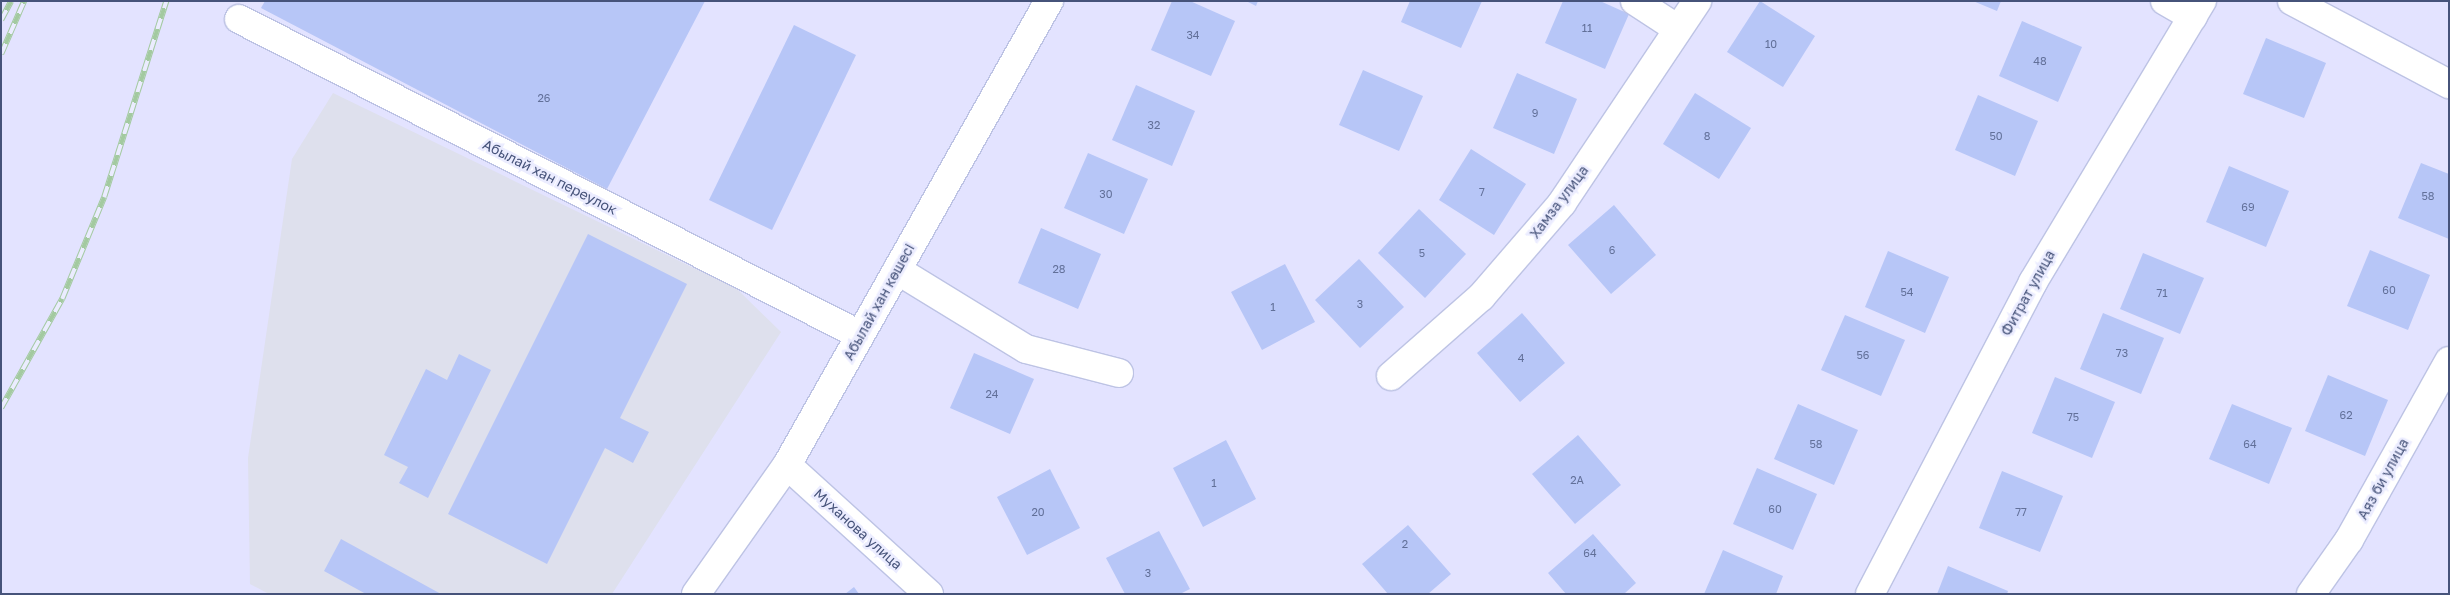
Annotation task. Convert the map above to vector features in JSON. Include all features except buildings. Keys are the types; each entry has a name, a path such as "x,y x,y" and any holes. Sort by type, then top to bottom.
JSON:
{"street":[{"name":"Абылай хан көшесі","path":"696,594 787,465 1049,1"},
{"path":"1635,1 1678,29"},
{"name":"Хамза улица","path":"1391,376 1481,297 1562,203 1697,1"},
{"path":"2165,1 2198,9"},
{"path":"2292,1 2449,84"},
{"name":"Фитрат улица","path":"1870,594 2033,282 2198,9"},
{"name":"Абылай хан переулок","path":"239,19 860,335"},
{"path":"897,270 1026,348 1119,373"},
{"name":"Аяз би улица","path":"2311,594 2349,540 2449,361"},
{"name":"Муханова улица","path":"787,465 929,594"}],"shaded area":[{"path":"333,93 737,289 781,332 612,594 269,594 250,584 248,458 292,159"}],"railway":[{"path":"1,20 11,1"},
{"path":"1,54 24,1"},
{"path":"1,408 62,299 104,197 166,1"}]}
